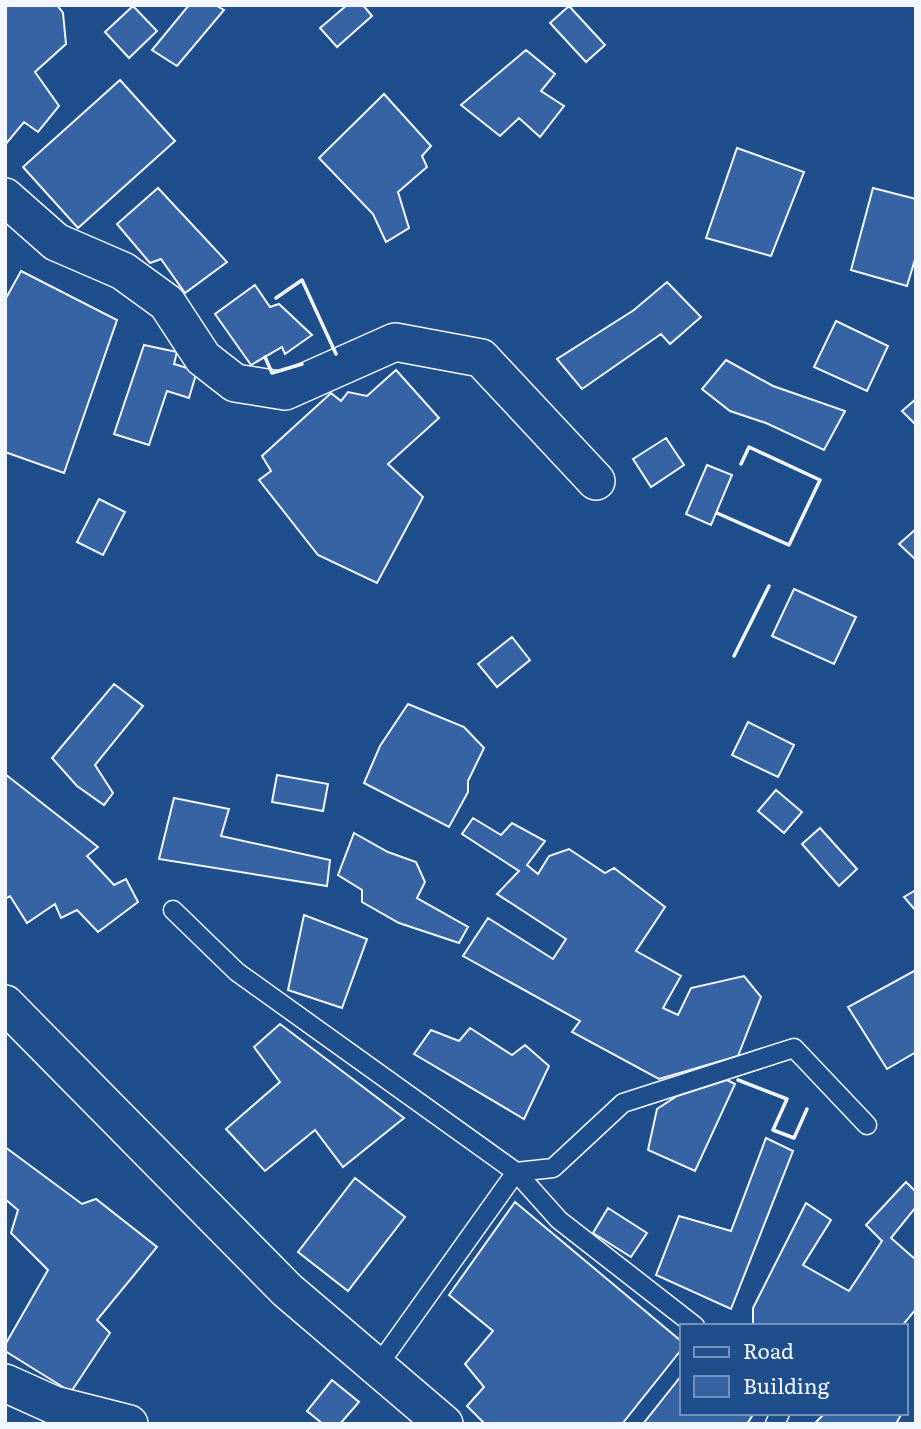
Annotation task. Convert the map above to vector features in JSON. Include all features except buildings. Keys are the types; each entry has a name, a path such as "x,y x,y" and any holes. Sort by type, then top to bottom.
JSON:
{"street":[{"path":"5,197 56,242 123,271 167,303 203,358 235,383 285,391 395,342 481,358 596,481"},
{"path":"5,1004 287,1290 444,1424"},
{"path":"5,1383 54,1405 129,1424"}],"lane":[{"path":"173,910 237,972 516,1172 559,1220 692,1324"},
{"path":"377,1367 516,1172 553,1168 623,1104 794,1048 867,1125"}],"wall":[{"path":"276,298 302,280 336,354"},
{"path":"265,357 272,373 302,364"},
{"path":"717,513 789,545 820,480 749,447 741,464"},
{"path":"734,656 769,586"},
{"path":"738,1080 787,1099 773,1130 794,1138 807,1109"}]}
